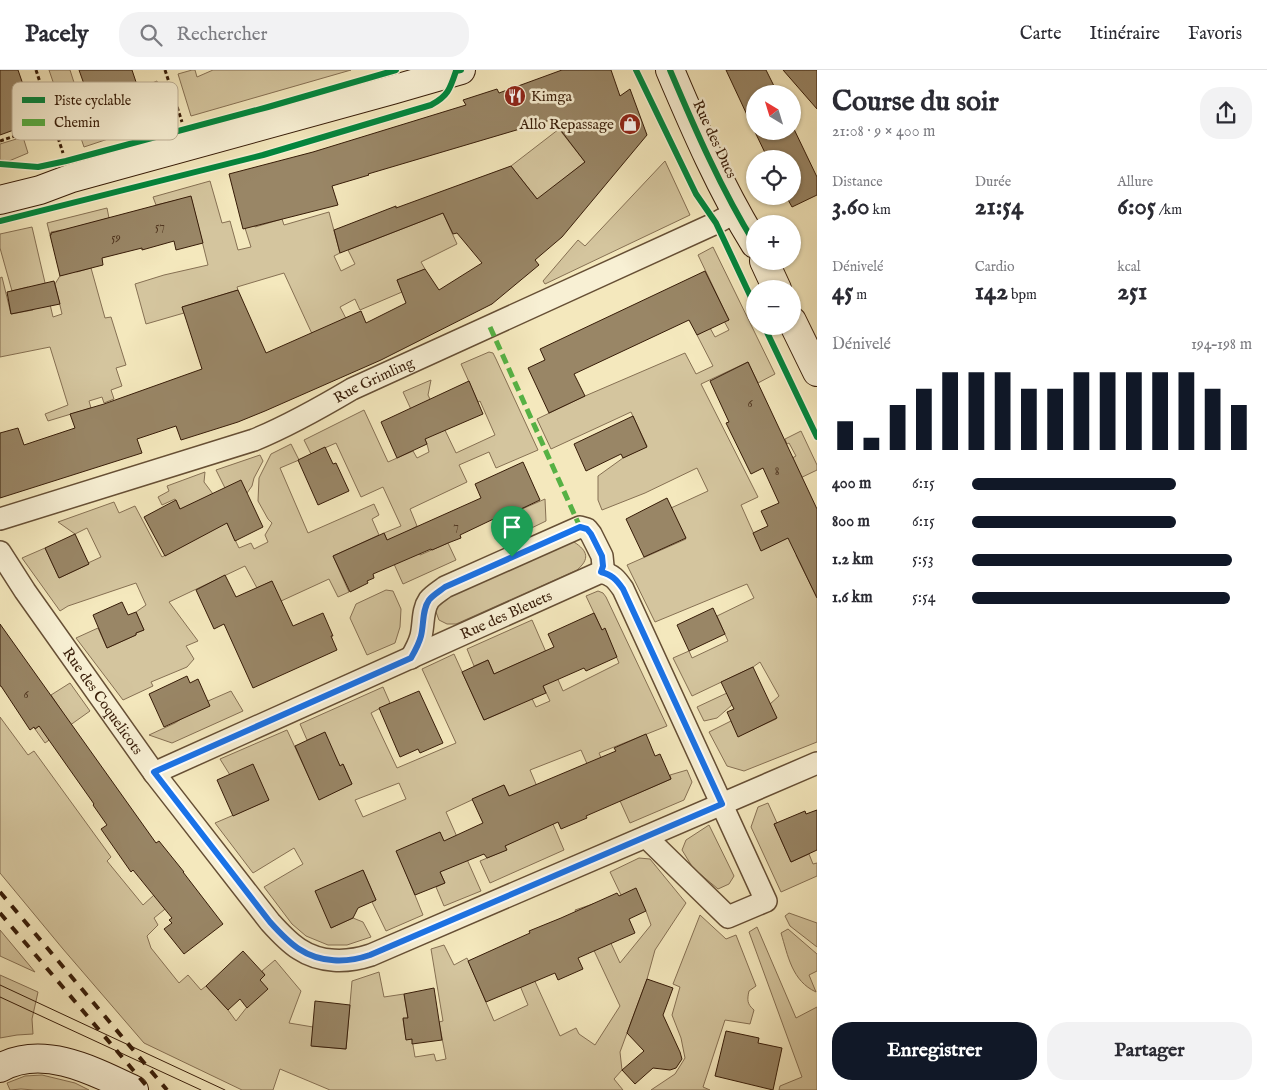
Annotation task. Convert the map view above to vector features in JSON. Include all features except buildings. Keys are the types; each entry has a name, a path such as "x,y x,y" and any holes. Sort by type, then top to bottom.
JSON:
{"main road":[{"path":"0,187 374,96 461,70"},
{"name":"Rue des Ducs","path":"670,70 690,117 746,229"},
{"path":"0,200 40,190 69,170"},
{"path":"799,335 817,372"},
{"path":"0,1068 22,1059 47,1058 105,1076 134,1090"}],"street":[{"name":"Rue Grimling","path":"0,519 254,440 274,432 352,390 736,212"},
{"path":"411,658 421,636 424,612 428,601 445,587 580,527 587,529 602,556 603,566 601,572 610,575 623,589 766,901 728,917 646,837"},
{"name":"Rue des Coquelicots","path":"0,552 154,772 270,922 286,939 300,950 328,960 351,960 370,955 817,763"},
{"name":"Rue des Bleuets","path":"154,772 601,572"}],"path":[{"path":"36,70 40,82"},
{"path":"165,70 169,82"},
{"path":"178,111 184,130"},
{"path":"0,141 12,137"},
{"path":"59,140 69,170"}],"shaded area":[{"path":"49,70 70,70 74,82 53,82"},
{"path":"195,70 197,77 213,70 351,70 191,116 178,74"},
{"path":"559,129 585,162 538,200 511,166"},
{"path":"13,140 24,140 28,153 9,161 0,160 0,144"},
{"path":"82,140 105,140 84,147"},
{"path":"665,161 690,215 545,284 543,281 578,240 585,246"},
{"path":"210,181 222,223 230,221 238,250 251,247 245,228 282,219 284,225 329,212 340,253 334,256 341,271 355,264 348,250 443,213 457,244 421,262 425,269 397,280 402,292 360,310 355,299 340,307 351,328 319,349 284,273 237,287 238,290 182,307 184,313 146,324 135,284 208,265 191,197 156,205 153,197"},
{"path":"107,208 109,218 63,232 62,230 51,232 50,235 47,223"},
{"path":"32,227 53,317 62,314 55,284 66,266 77,272 91,268 105,318 111,317 126,365 116,368 122,386 111,390 114,399 104,403 102,397 89,401 91,408 48,421 45,414 68,405 50,347 0,357 0,278 2,277 11,314 33,310 28,287 12,291 0,248 0,234"},
{"path":"713,247 746,315 746,335 756,335 775,374 758,383 748,362 701,384 758,497 741,505 761,550 817,524 817,545 796,555 817,598 817,742 744,771 727,766 709,732 731,721 739,736 776,719 770,704 779,696 760,662 692,696 673,658 689,651 692,658 728,641 717,616 754,598 747,584 655,622 627,565 686,539 671,508 708,491 697,468 645,493 602,510 598,500 598,476 623,458 647,446 631,412 551,449 537,419 685,353 696,374 713,366 697,335 710,328 715,337 729,330 724,321 729,320 698,255"},
{"path":"489,352 493,353 496,359 538,450 496,468 489,452 459,465 467,482 410,509 417,526 409,531 420,555 448,543 456,560 403,584 394,564 397,563 384,533 401,526 383,487 361,497 336,443 311,454 304,440 364,410 388,462 413,451 417,458 429,452 403,392 431,380 428,395 456,453 495,435 461,364"},
{"path":"801,431 817,465 817,470 792,482 783,463 796,456 785,439"},
{"path":"291,444 299,460 280,468 308,533 374,504 379,515 372,519 379,535 333,556 349,592 338,597 329,579 268,607 272,581 257,588 245,566 169,602 198,641 186,646 194,659 187,667 151,682 153,686 123,700 76,638 98,628 107,648 144,630 136,612 146,605 136,583 68,606 60,611 22,558 45,548 59,578 101,557 87,528 75,534 58,522 114,502 119,513 135,506 162,557 194,540 175,499 162,505 158,497 169,491 167,486 205,472 204,482 213,494 239,548 251,543 254,549 268,542 265,535 272,523 258,501 259,478 271,454"},
{"path":"260,455 263,461 247,493 225,488 216,470"},
{"path":"545,499 546,521 515,536 506,516"},
{"path":"574,542 586,555 584,562 577,570 456,624 447,624 439,620 436,612 438,603 445,597 565,543"},
{"path":"386,590 393,591 401,609 400,627 395,643 367,655 350,618 356,604"},
{"path":"598,591 606,597 667,726 599,753 604,765 619,759 634,795 671,779 670,775 687,770 692,782 684,800 630,823 616,792 602,798 581,750 530,770 564,850 490,883 480,861 506,850 505,846 517,812 504,785 446,812 481,891 444,906 436,887 445,883 440,872 397,851 423,915 386,931 372,902 376,900 363,870 331,928 353,918 363,922 371,937 347,945 328,945 306,936 292,924 264,887 303,864 294,848 253,873 215,823 269,800 230,775 220,759 287,730 319,799 352,784 343,764 340,766 324,733 307,740 300,724 383,687 390,703 371,713 397,768 456,743 422,669 454,654 484,720 510,709 527,688 536,707 550,701 530,658 494,674 488,660 474,666 467,649 532,620 563,691 619,663 605,629 602,630 586,596","holes":["399,783 406,799 363,817 355,800"]},
{"path":"70,683 90,711 45,743 35,729 61,710 51,695"},
{"path":"231,691 243,711 172,743 149,735 175,723 208,701"},
{"path":"727,693 732,705 717,718 704,721 697,707"},
{"path":"0,717 28,755 34,751 111,857 107,861 143,905 154,895 180,897 154,918 158,925 147,936 151,948 179,983 188,975 201,990 206,986 236,1021 247,1007 260,980 265,975 262,971 275,960 301,991 289,1023 313,1027 312,1046 346,1049 352,981 379,972 384,997 404,994 408,1018 403,1019 406,1039 412,1039 415,1057 434,1054 436,1061 446,1059 439,1022 443,1021 431,949 444,945 454,965 467,958 494,1021 528,1005 503,945 516,940 560,1036 576,1028 579,1034 595,1045 620,1006 575,910 593,904 620,963 651,925 646,911 621,895 610,872 639,858 650,859 686,903 655,950 647,979 620,1052 622,1070 614,1079 623,1090 330,1090 280,1069 273,1090 242,1090 144,1043 0,873"},
{"path":"768,803 777,823 774,824 791,862 809,854 813,864 817,863 817,876 781,892 751,827 758,807"},
{"path":"709,825 734,876 729,884 718,889 693,868 682,850 686,840"},
{"path":"789,913 817,923 817,947 790,926 785,916"},
{"path":"700,915 726,939 736,935 756,986 749,991 748,997 748,1002 754,1010 750,1024 725,1020 703,1087 710,1090 651,1090 675,1074 685,1058 681,1038 672,1015 680,987 673,984"},
{"path":"757,927 796,1018 817,1007 817,1090 779,1090 780,1086 802,1077 749,932"},
{"path":"788,929 817,954 817,971 809,975 816,992 801,981 792,967 781,933"},
{"path":"0,930 35,972 0,956"},
{"path":"0,975 38,992 32,1019 33,1034 0,1038"},
{"path":"42,1075 75,1083 89,1090 10,1090 7,1083 25,1076"}],"tram line":[{"path":"0,985 225,1090"},
{"path":"0,997 201,1090"}],"railway":[{"path":"0,892 167,1090"},
{"path":"0,913 150,1090"}],"marked path":[{"path":"490,327 580,527"}],"cycle path":[{"path":"178,131 396,70"},
{"path":"0,221 263,155 431,105 445,95 456,71 461,70"},
{"path":"636,70 696,194 716,223 746,287"},
{"path":"670,70 720,180 746,228"},
{"path":"0,164 38,167 145,140"},
{"path":"768,335 817,437"}],"place":[{"name":"Kimga","path":"515,96"},
{"name":"Allo Repassage","path":"630,124"}],"route":[{"path":"580,527 587,529 602,556 603,566 601,572 610,575 623,589 722,804 357,960 328,960 300,950 286,939 270,922 154,772 411,658 421,636 424,612 428,601 433,596 445,587 512,557 580,527"}]}
